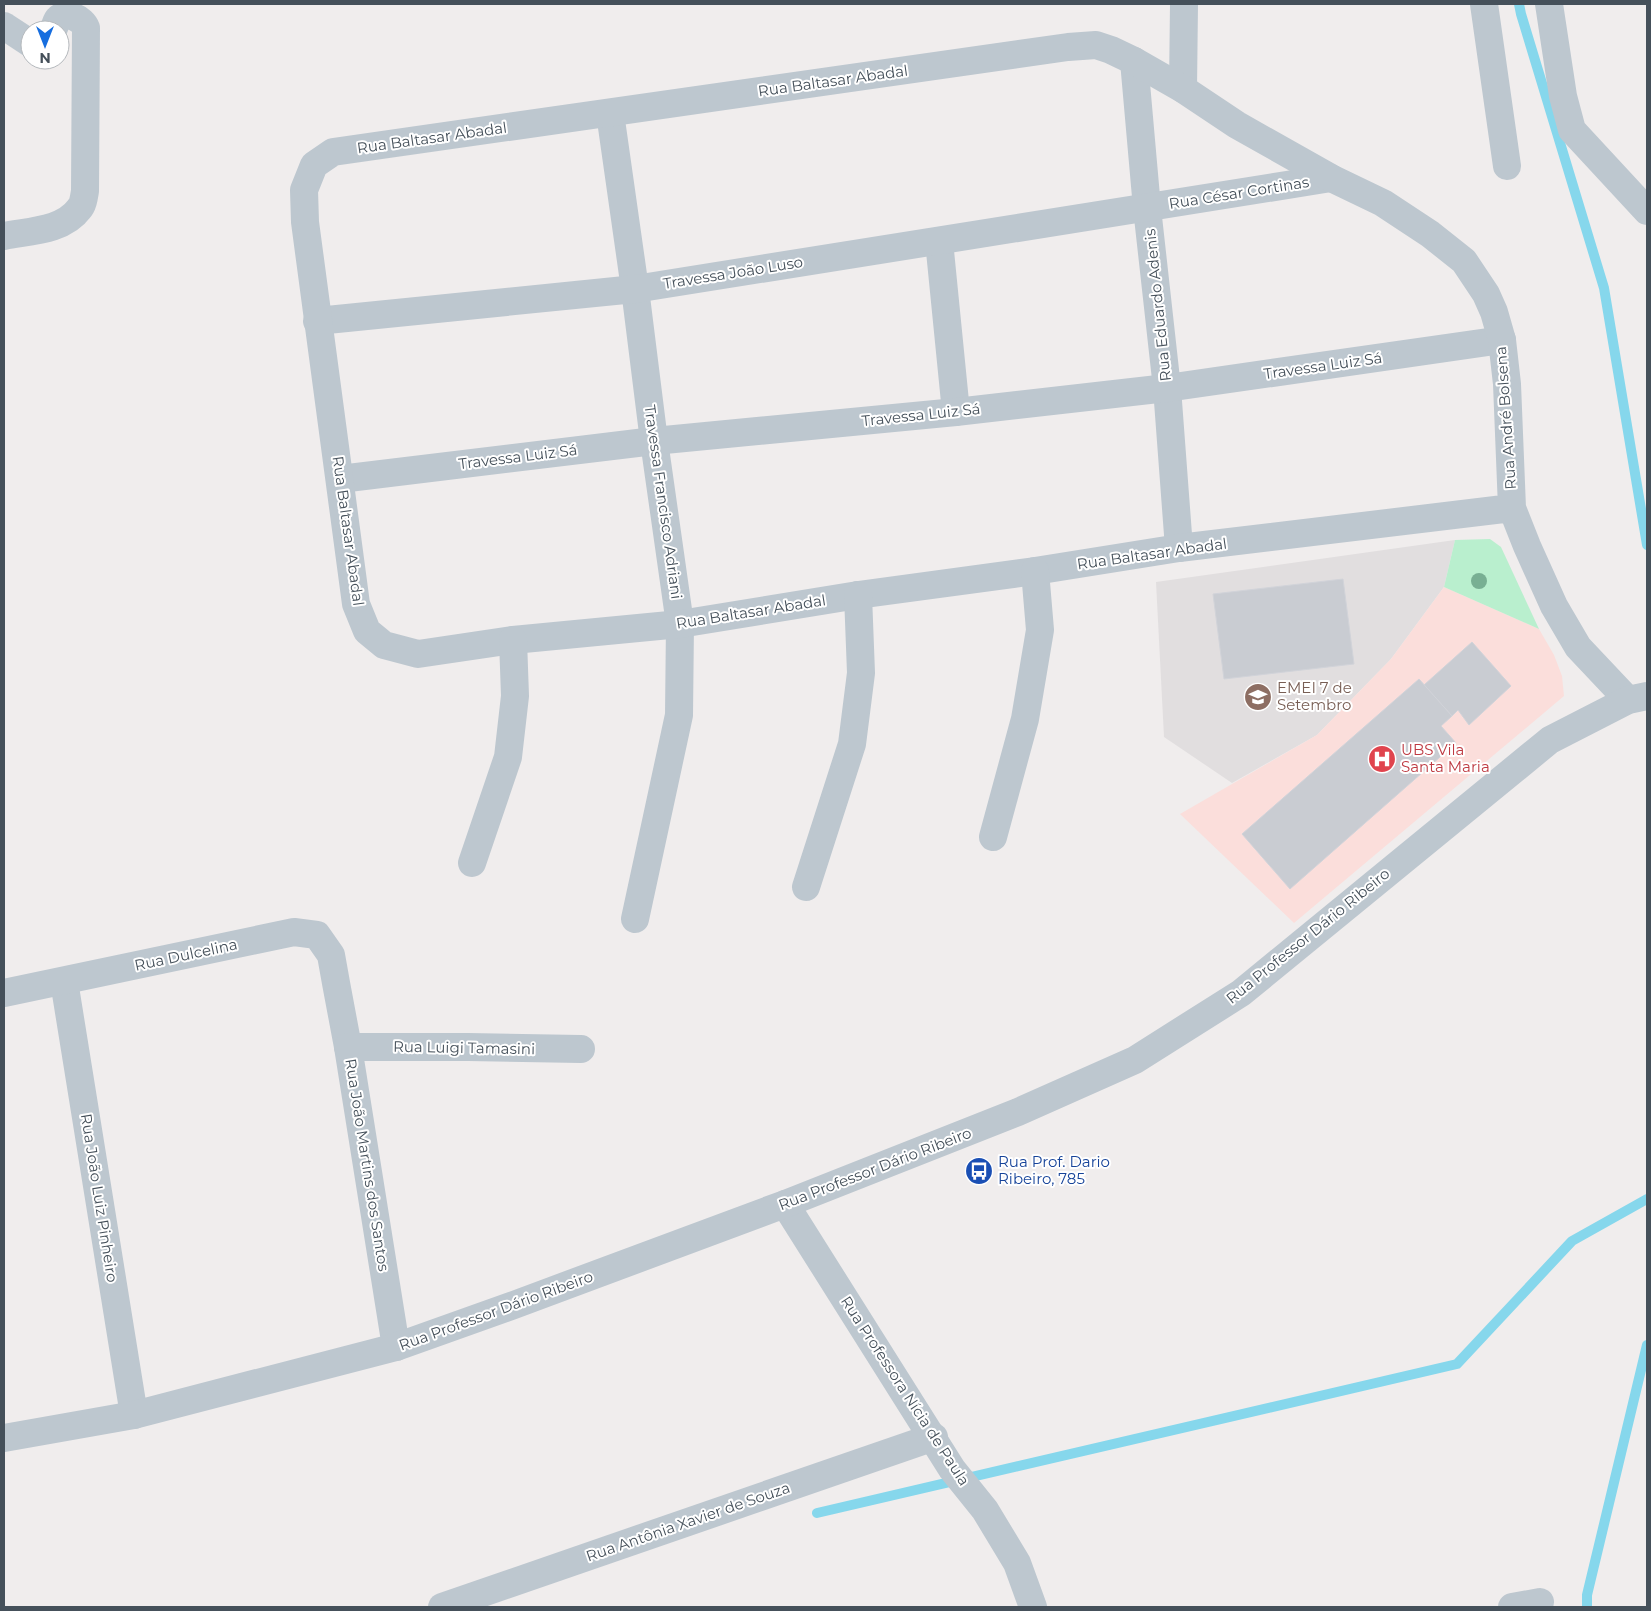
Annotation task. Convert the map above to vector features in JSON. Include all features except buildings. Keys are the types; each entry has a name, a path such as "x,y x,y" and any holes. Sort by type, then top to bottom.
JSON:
{"street":[{"path":"1183,88 1184,4"},
{"path":"1484,4 1506,166"},
{"path":"1549,4 1563,96 1572,130 1647,211"},
{"path":"4,236 47,228 67,221 80,208 85,191 86,28 82,20 76,17 61,16 58,20"},
{"path":"4,26 20,36"},
{"name":"Rua Baltasar Abadal","path":"1183,88 1111,50 1096,45 1068,47 610,114 333,152 314,165 304,190 304,222 356,604 367,631 384,645 418,654 513,640 680,624 858,595 1035,571 1179,548 1512,508"},
{"name":"Rua Eduardo Adenis","path":"1134,61 1147,208 1167,388 1179,548"},
{"name":"Rua André Bolsena","path":"1183,88 1237,125 1331,178 1383,203 1430,234 1464,261 1486,294 1494,312 1502,340 1507,384 1512,508 1527,546 1554,606 1578,647 1638,698"},
{"name":"Travessa Francisco Adriani","path":"610,114 680,624 679,715 635,919"},
{"name":"Rua César Cortinas","path":"1147,208 1331,178"},
{"name":"Travessa João Luso","path":"317,322 635,289 1147,208"},
{"path":"938,241 956,412"},
{"name":"Travessa Luiz Sá","path":"340,478 654,441 956,412 1167,388 1502,340"},
{"path":"993,837 1025,719 1040,630 1035,571"},
{"path":"806,887 852,744 861,673 858,595"},
{"path":"472,862 508,758 515,696 513,640"},
{"name":"Rua Professor Dário Ribeiro","path":"4,1438 134,1414 396,1347 785,1204 1018,1112 1135,1060 1241,993 1550,740 1638,698"},
{"name":"Rua Dulcelina","path":"4,993 294,932 316,935 330,955 336,983"},
{"name":"Rua João Luiz Pinheiro","path":"64,981 134,1414"},
{"name":"Rua João Martins dos Santos","path":"336,983 396,1347"},
{"name":"Rua Luigi Tamasini","path":"348,1047 581,1049"},
{"name":"Rua Professora Nícia de Paula","path":"785,1204 934,1437 952,1469 986,1510 1017,1564 1033,1607"},
{"name":"Rua Antônia Xavier de Souza","path":"442,1607 507,1597 639,1538 934,1437"},
{"path":"1512,1607 1540,1602"}],"shaded area":[{"name":"EMEI 7 de Setembro","path":"1455,540 1444,587 1391,659 1317,735 1232,783 1164,737 1156,582"},
{"name":"UBS Vila Santa Maria","path":"1444,587 1539,629 1554,655 1562,676 1564,696 1294,923 1180,814 1317,735 1391,659"}],"green space":[{"path":"1490,539 1501,547 1539,629 1444,587 1455,540"}],"waterway":[{"path":"1519,4 1604,288 1647,545"},
{"path":"817,1513 1457,1364 1572,1241 1647,1199"},
{"path":"1587,1607 1587,1595 1647,1345"}],"place":[{"name":"EMEI 7 de Setembro","path":"1258,697"},
{"name":"UBS Vila Santa Maria","path":"1382,759"},
{"name":"Rua Prof. Dario Ribeiro, 785","path":"979,1171"}]}
